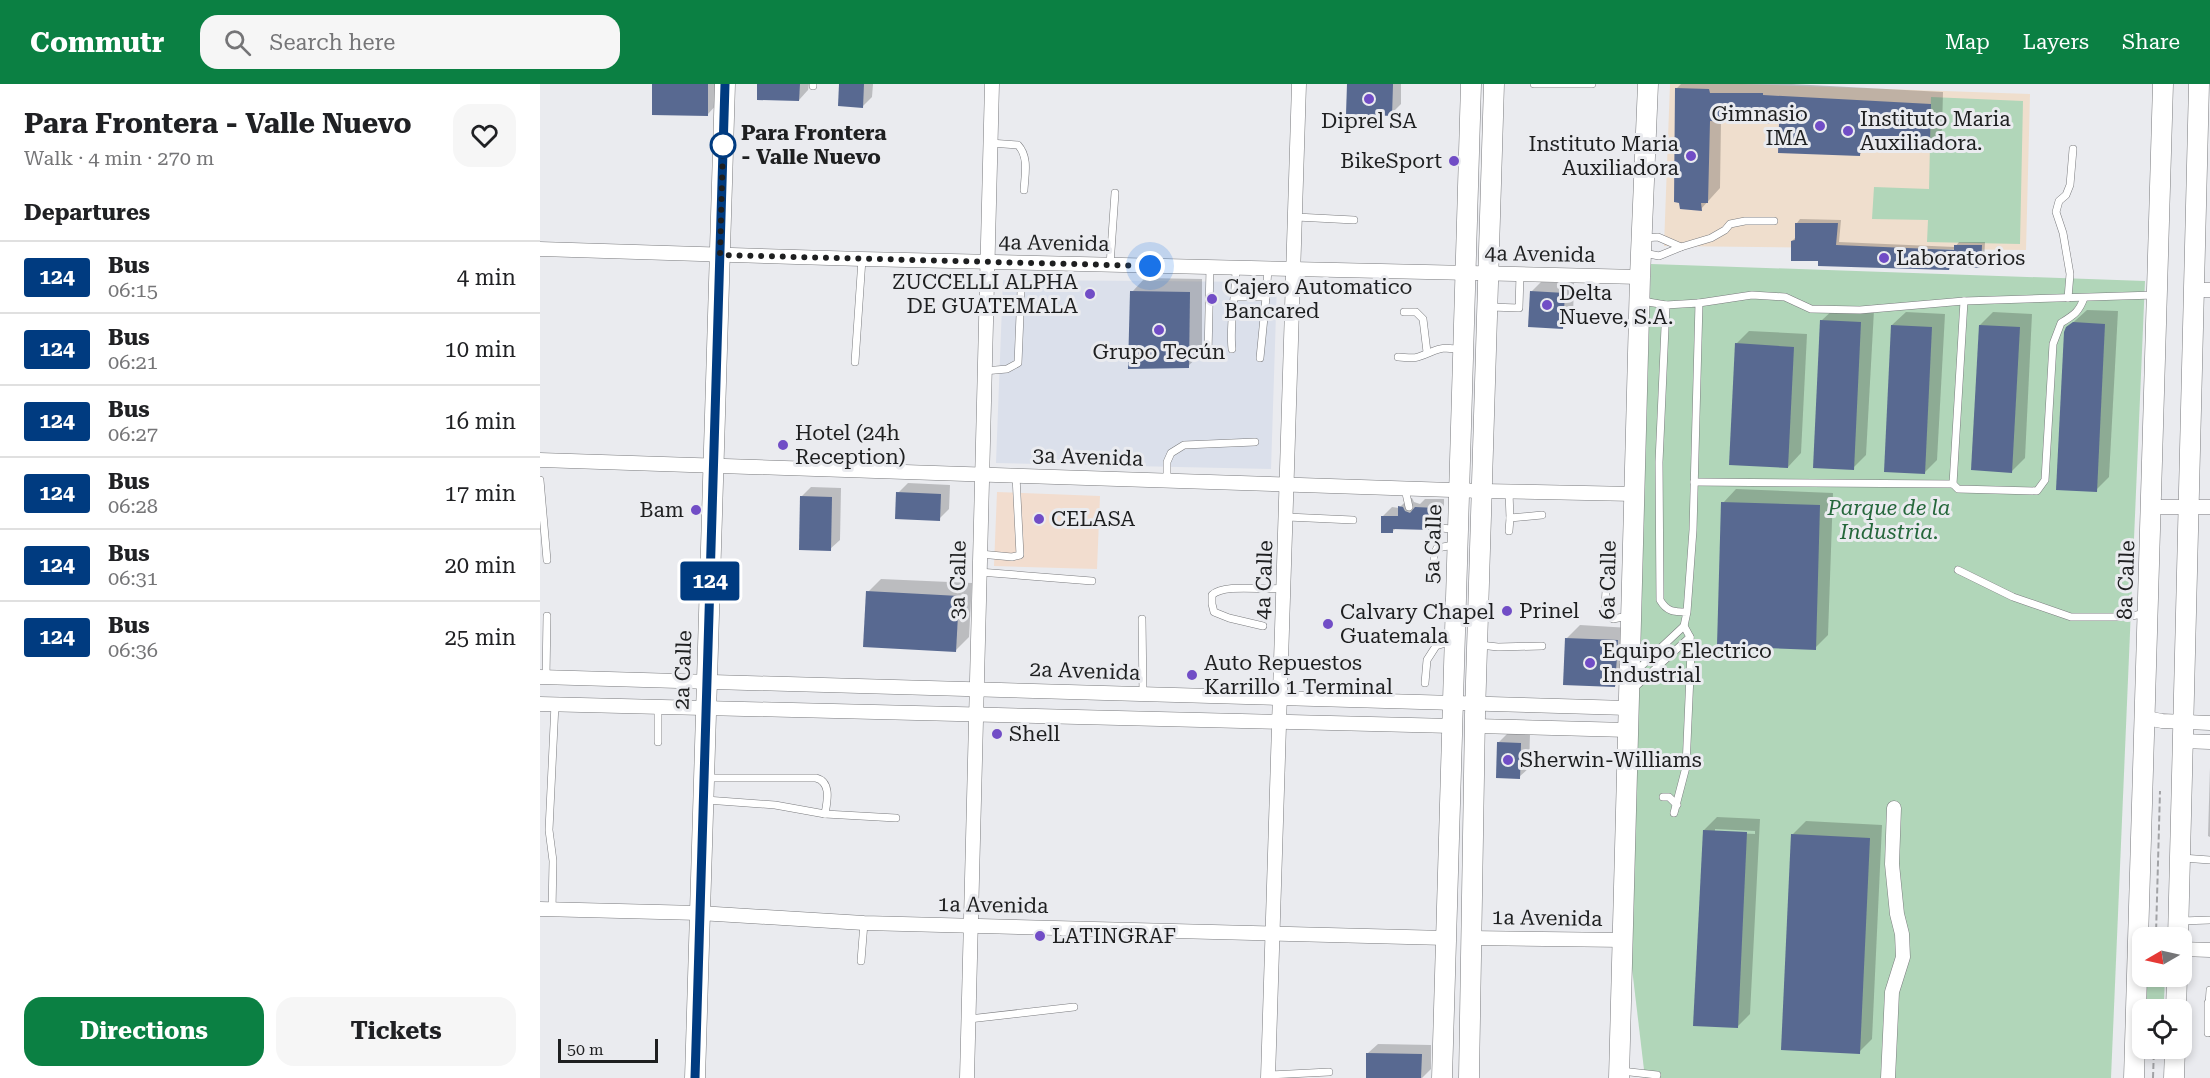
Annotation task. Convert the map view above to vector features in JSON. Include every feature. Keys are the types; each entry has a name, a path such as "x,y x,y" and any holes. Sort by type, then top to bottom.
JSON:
{"main road":[{"name":"2a Calle","path":"695,1078 725,84"},
{"name":"5a Calle","path":"1442,1078 1471,84"},
{"path":"1469,1078 1477,645 1494,84"},
{"name":"6a Calle","path":"1619,1074 1640,277 1648,84"},
{"name":"8a Calle","path":"2134,1078 2163,84"},
{"path":"2178,927 2188,507 2202,290 2201,84 2210,84"},
{"path":"2174,1078 2175,1059"}],"street":[{"name":"3a Calle","path":"967,1078 992,84"},
{"name":"4a Calle","path":"1268,1076 1281,722 1299,84"},
{"name":"4a Avenida","path":"540,249 861,259 1640,277"},
{"name":"3a Avenida","path":"540,460 1459,491 1634,494"},
{"path":"2152,507 2210,507"},
{"name":"2a Avenida","path":"543,677 1476,703 1629,692"},
{"path":"540,704 1452,726"},
{"path":"2146,718 2210,742"},
{"path":"2182,731 2210,723"},
{"path":"1475,726 1628,730"},
{"path":"1888,1078 1892,992 1903,957 1892,864 1894,808"},
{"name":"1a Avenida","path":"546,910 699,913 864,923 1446,938"},
{"name":"1a Avenida","path":"1470,938 1623,940"},
{"path":"2192,949 2210,950"}],"lane":[{"path":"1534,84 1592,84"},
{"path":"990,143 1018,145 1023,151 1026,159 1024,190"},
{"path":"2068,298 2070,274 2063,233 2056,212 2070,185 2073,149"},
{"path":"1110,265 1115,193"},
{"path":"1296,217 1354,220"},
{"path":"1641,246 1659,256 1712,238 1730,224 1745,221 1774,221"},
{"path":"1641,246 1658,237 1681,247"},
{"path":"855,362 861,259"},
{"path":"1208,354 1210,267"},
{"path":"1232,349 1231,320 1236,268"},
{"path":"1260,358 1268,269"},
{"path":"1488,307 1519,308 1520,274"},
{"path":"984,371 1007,369 1018,363 1021,291"},
{"path":"1640,300 1666,305 1699,303 1752,295 1785,297 1811,309 1860,310 1964,301 2157,295"},
{"path":"1235,297 1266,297"},
{"path":"1694,482 1953,484 1958,489 1979,491 2037,491 2045,480 2053,344 2061,323 2075,316 2084,298"},
{"path":"1953,484 1964,301"},
{"path":"1629,692 1684,627 1687,612 1694,482 1699,303"},
{"path":"1666,305 1659,462 1660,600 1671,612 1687,612"},
{"path":"1404,312 1416,312 1423,319 1427,352"},
{"path":"1398,357 1417,358 1427,352 1447,347 1463,351"},
{"path":"1167,481 1167,462 1171,453 1184,444 1255,442"},
{"path":"980,554 1012,557 1020,555 1016,476"},
{"path":"540,480 547,560"},
{"path":"1406,489 1409,507"},
{"path":"1509,492 1509,531"},
{"path":"1510,518 1542,515"},
{"path":"1287,517 1353,520"},
{"path":"1435,527 1457,537"},
{"path":"1434,574 1434,555 1437,548 1457,537"},
{"path":"1958,570 2013,597 2071,617 2127,617 2149,613"},
{"path":"979,572 1092,581"},
{"path":"1263,626 1214,612 1212,596 1218,591 1227,589 1284,588"},
{"path":"1606,589 1605,609 1608,617 1613,619 1631,616"},
{"path":"543,677 547,616"},
{"path":"1142,619 1143,694"},
{"path":"1663,797 1669,797 1676,809 1686,767 1690,637 1684,627"},
{"path":"1629,692 1690,637"},
{"path":"1425,683 1427,660 1436,646 1455,641"},
{"path":"1477,645 1542,646"},
{"path":"546,910 553,861 549,830 555,704"},
{"path":"658,706 658,742"},
{"path":"704,778 822,780 826,786 828,800 825,814"},
{"path":"704,800 775,806 825,814 896,818"},
{"path":"2180,858 2210,860"},
{"path":"2185,927 2210,920"},
{"path":"861,961 864,923"},
{"path":"2208,1033 2210,990"},
{"path":"969,1018 1074,1007"},
{"path":"1268,1076 1329,1072"},
{"path":"1619,1074 1659,1075"}],"path":[{"path":"2153,1078 2154,1059"}],"shaded area":[{"name":"Instituto Maria Auxiliadora.","path":"1670,84 1741,84 2030,94 2026,250 1664,246"},
{"path":"1003,280 1277,282 1271,469 996,463"},
{"name":"CELASA","path":"997,492 1100,496 1097,569 994,566"}],"green space":[{"path":"1931,97 2023,101 2020,244 1927,242 1928,220 1872,219 1874,187 1929,189"},
{"name":"Parque de la Industria.","path":"1651,264 2145,281 2111,1078 1645,1078 1629,943"},
{"path":"2143,987 2165,987 2164,999 2142,999"}],"building":[{"path":"652,84 708,84 708,116 652,115"},
{"path":"757,84 800,84 799,101 757,100"},
{"path":"839,84 864,84 863,108 838,106"},
{"name":"Diprel SA","path":"1347,84 1393,84 1392,116 1346,114"},
{"path":"1675,88 1709,89 1710,93 1763,93 1763,95 1931,104 1930,144 1917,144 1915,150 1890,150 1889,143 1861,142 1860,156 1778,153 1779,124 1710,121 1708,203 1701,203 1702,211 1680,209 1679,203 1674,202"},
{"path":"1795,223 1838,223 1836,245 1954,250 1954,245 1982,245 1981,268 1950,266 1949,270 1818,266 1818,261 1791,261 1791,241 1795,240"},
{"name":"Grupo Tecún","path":"1130,291 1190,292 1189,368 1128,369"},
{"name":"Delta Nueve, S.A.","path":"1530,291 1565,293 1563,329 1528,327"},
{"path":"1820,320 1861,322 1854,470 1813,468"},
{"path":"2073,322 2105,324 2097,492 2056,490 2064,332 2066,327"},
{"path":"1891,325 1932,327 1925,474 1884,472"},
{"path":"1979,325 2020,327 2012,473 1971,470"},
{"path":"1735,343 1794,347 1788,468 1729,465"},
{"path":"896,492 941,494 940,521 895,519"},
{"path":"800,496 832,497 831,551 799,550"},
{"path":"1721,502 1820,505 1816,650 1717,646"},
{"path":"1398,506 1410,513 1415,507 1436,508 1436,521 1430,524 1430,530 1393,529 1393,533 1381,533 1381,516 1398,516"},
{"path":"866,591 959,596 956,652 863,647"},
{"name":"Equipo Electrico Industrial","path":"1565,638 1618,640 1615,687 1563,685"},
{"name":"Sherwin-Williams","path":"1497,742 1521,743 1520,779 1496,778"},
{"path":"1703,830 1747,832 1738,1028 1693,1026"},
{"path":"1791,834 1870,838 1860,1054 1781,1050"},
{"path":"1366,1053 1422,1054 1421,1078 1366,1078"}],"bus line":[{"name":"124","path":"695,1078 725,84"}],"place":[{"name":"Diprel SA","path":"1369,99"},
{"name":"Gimnasio IMA","path":"1820,126"},
{"name":"Instituto Maria Auxiliadora.","path":"1848,131"},
{"name":"Para Frontera - Valle Nuevo","path":"723,145"},
{"name":"Instituto Maria Auxiliadora","path":"1691,156"},
{"name":"BikeSport","path":"1454,161"},
{"name":"Laboratorios","path":"1884,258"},
{"name":"ZUCCELLI ALPHA DE GUATEMALA","path":"1090,294"},
{"name":"Cajero Automatico Bancared","path":"1212,299"},
{"name":"Delta Nueve, S.A.","path":"1547,305"},
{"name":"Grupo Tecún","path":"1159,330"},
{"name":"Hotel (24h Reception)","path":"783,445"},
{"name":"Bam","path":"696,510"},
{"name":"CELASA","path":"1039,519"},
{"name":"Prinel","path":"1507,611"},
{"name":"Calvary Chapel Guatemala","path":"1328,624"},
{"name":"Equipo Electrico Industrial","path":"1590,663"},
{"name":"Auto Repuestos Karrillo 1 Terminal","path":"1192,675"},
{"name":"Shell","path":"997,734"},
{"name":"Sherwin-Williams","path":"1508,760"},
{"name":"LATINGRAF","path":"1040,936"}],"route":[{"path":"723,145 720,255 1150,266"}]}
